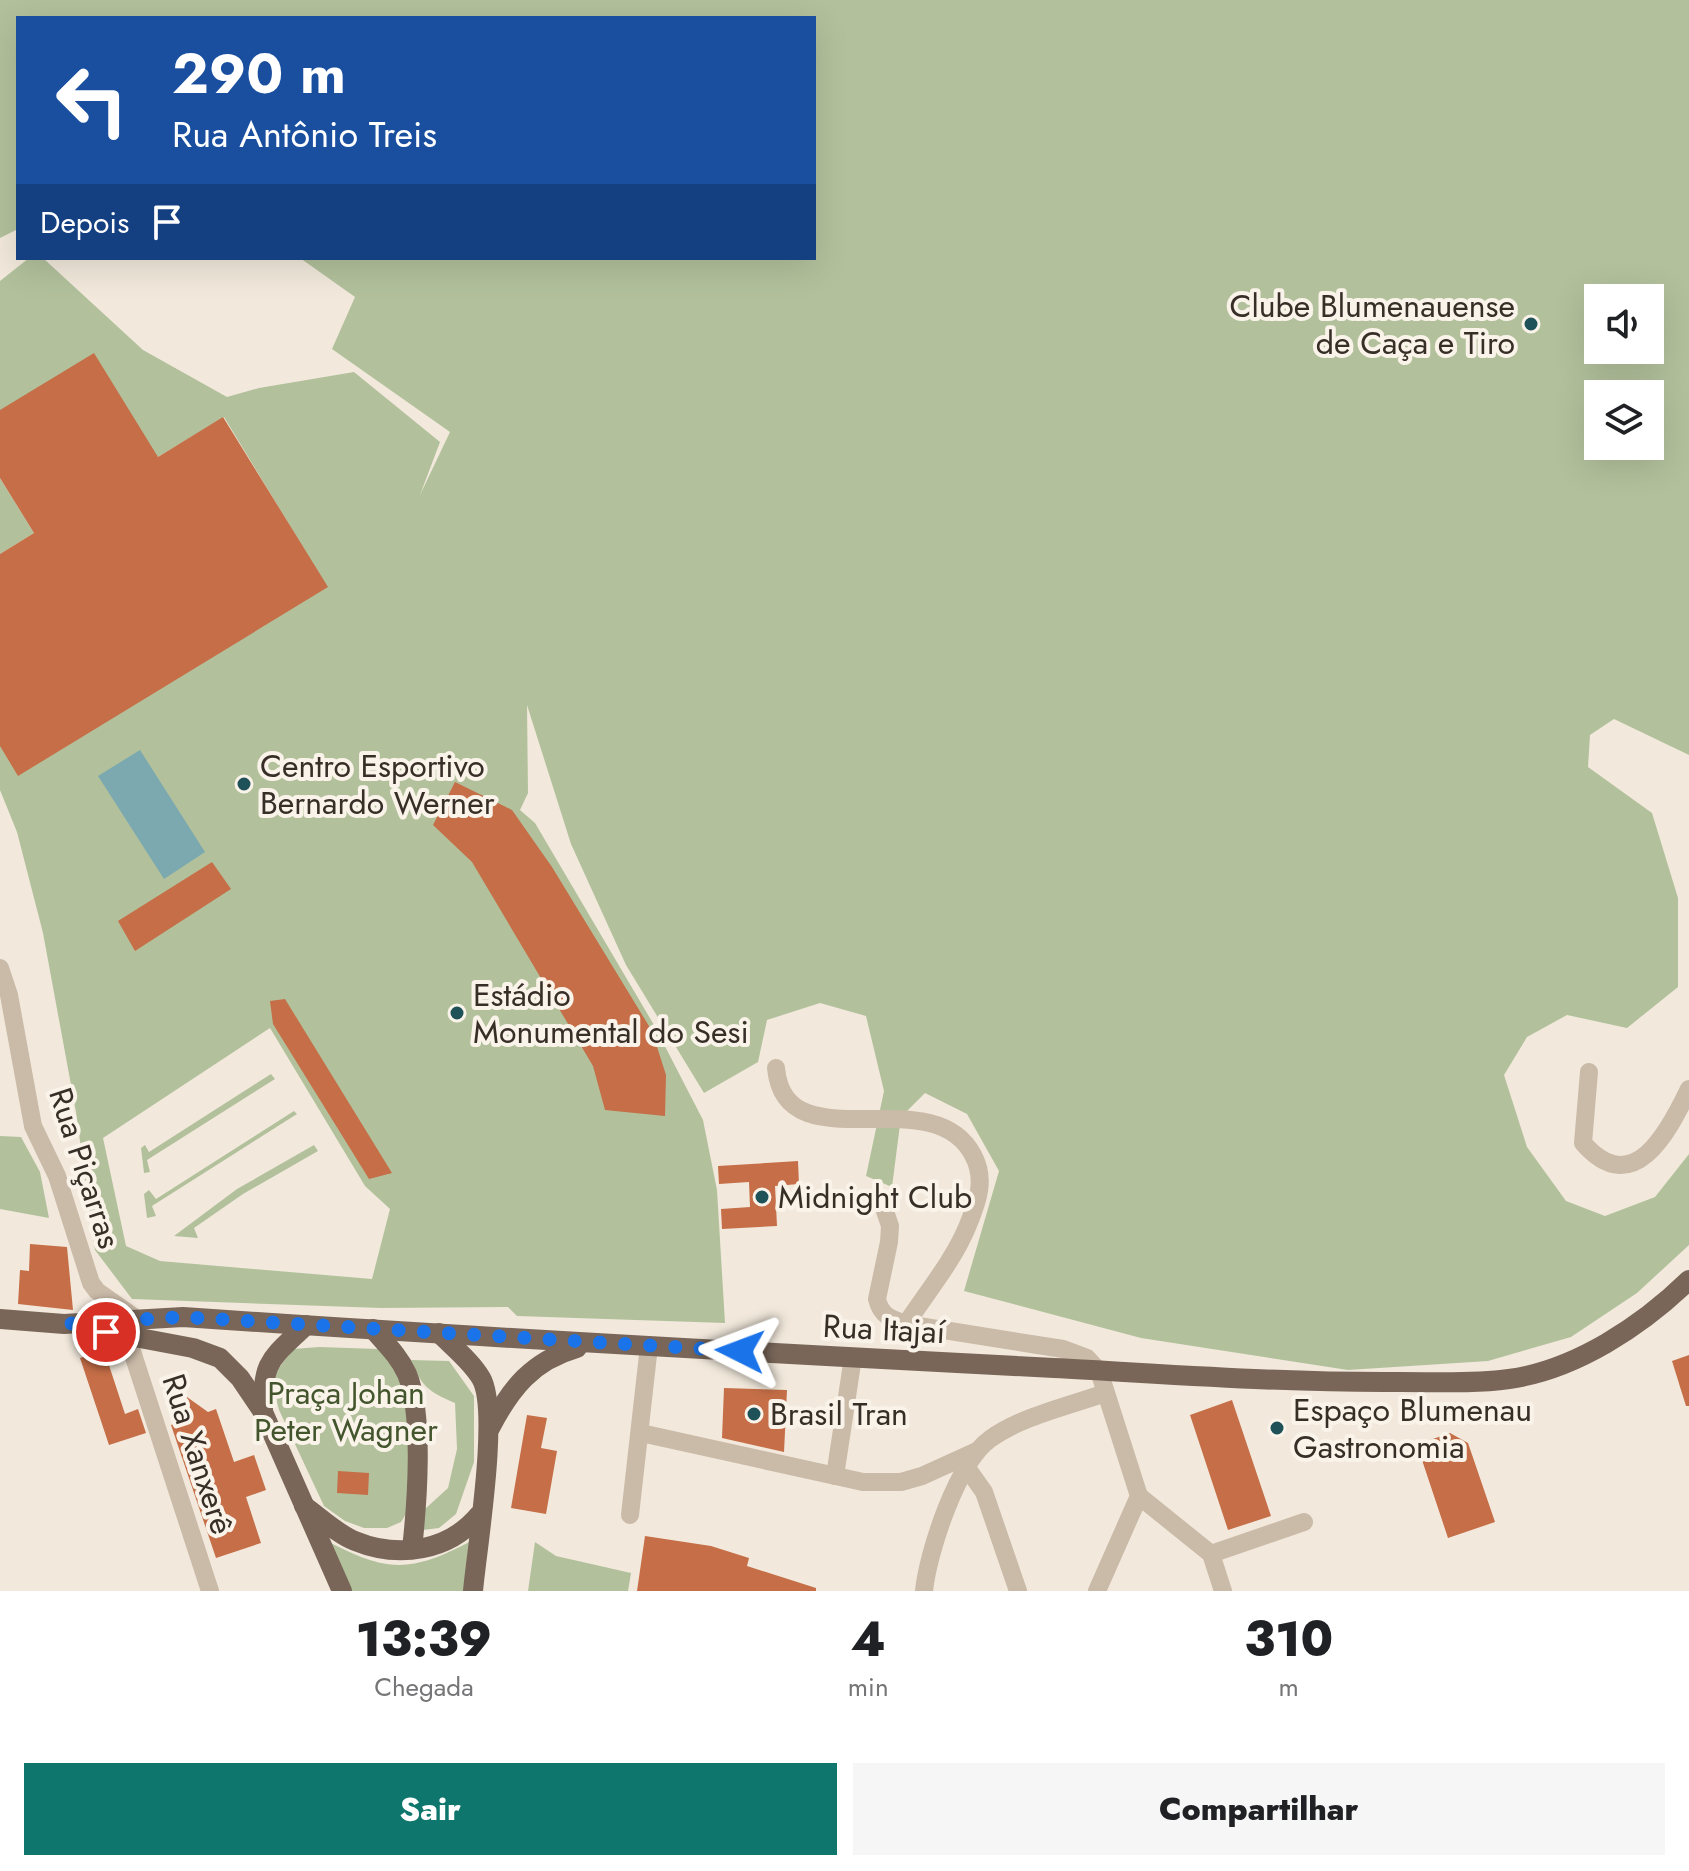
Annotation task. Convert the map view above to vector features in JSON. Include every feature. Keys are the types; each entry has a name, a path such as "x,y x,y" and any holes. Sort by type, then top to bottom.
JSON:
{"main road":[{"name":"Rua Itajaí","path":"132,1327 183,1317 592,1343 1347,1383 1511,1379 1561,1363 1608,1342 1666,1302 1689,1280"},
{"path":"0,1319 132,1327 220,1358 263,1412 342,1591"},
{"path":"263,1412 262,1379 266,1365 306,1325"},
{"path":"373,1329 398,1357 412,1393 417,1503 412,1549"},
{"path":"439,1333 481,1378 487,1395 490,1428 473,1591"},
{"path":"490,1428 508,1395 526,1374 552,1355 592,1343"},
{"path":"301,1503 353,1541 386,1550 435,1547 455,1539 479,1515"}],"street":[{"name":"Rua Piçarras","path":"0,968 9,995 33,1126 57,1176 91,1283 132,1327"},
{"path":"776,1068 777,1084 787,1103 807,1115 936,1123 950,1128 970,1149 982,1180 967,1228 906,1324"},
{"path":"1589,1072 1583,1143 1598,1161 1617,1165 1630,1164 1654,1150 1689,1089"},
{"path":"885,1211 889,1242 877,1299 880,1310 889,1318 906,1324 1063,1349 1087,1358 1099,1371 1139,1496 1211,1554 1223,1591"},
{"name":"Rua Xanxerê","path":"132,1327 210,1591"},
{"path":"630,1515 649,1346"},
{"path":"835,1476 853,1357"},
{"path":"641,1433 863,1482 901,1482 977,1451 1004,1432 1105,1393"},
{"path":"924,1591 934,1542 977,1451"},
{"path":"967,1468 993,1516 1018,1591"},
{"path":"1097,1591 1139,1496"},
{"path":"1211,1554 1304,1522"}],"green space":[{"path":"0,0 1689,0 1689,755 1614,719 1590,735 1588,767 1652,813 1678,898 1678,987 1627,1028 1567,1015 1527,1037 1504,1075 1527,1147 1566,1201 1605,1216 1655,1197 1689,1154 1689,1245 1637,1293 1571,1337 1488,1361 1348,1370 1141,1338 964,1291 999,1171 967,1114 925,1093 901,1117 892,1187 866,1176 884,1091 866,1016 820,1003 767,1020 758,1062 704,1093 626,965 571,844 527,705 528,793 520,810 535,823 654,1025 703,1120 717,1190 725,1323 517,1316 508,1307 381,1308 132,1299 95,1250 76,1112 43,933 17,832 0,790 0,746 327,587 224,417 158,457 0,410 0,281 26,260 45,260 143,350 227,397 259,388 354,372 440,442 420,495 450,432 332,349 355,297 303,260 816,260 816,16 16,16 16,230 0,238","holes":["270,1028 365,1186 390,1209 372,1279 160,1261 126,1246 103,1138"]},
{"path":"0,478 34,533 0,554"},
{"path":"271,1074 275,1079 147,1160 150,1172 144,1173 141,1148 145,1145 149,1152"},
{"path":"294,1111 297,1114 152,1206 156,1216 147,1218 144,1194 149,1190 156,1199"},
{"path":"0,1136 21,1137 40,1172 49,1218 0,1209"},
{"path":"314,1145 318,1151 243,1194 194,1228 198,1238 174,1236 237,1189"},
{"name":"Praça Johan Peter Wagner","path":"293,1349 378,1349 399,1372 408,1408 411,1506 401,1522 387,1528 364,1528 345,1521 324,1506 279,1410 271,1379"},
{"path":"411,1360 449,1361 474,1396 474,1462 456,1514 439,1528 423,1530 425,1509 448,1488 457,1449 455,1403 427,1387"},
{"path":"325,1540 365,1558 398,1565 431,1559 471,1541 466,1591 349,1591"},
{"path":"535,1542 556,1556 631,1573 628,1591 528,1591"}],"water":[{"path":"140,750 205,852 164,879 98,776"}],"building":[{"path":"94,353 158,457 223,417 328,587 18,776 0,746 0,554 34,533 0,478 0,410"},
{"path":"455,782 512,810 552,867 652,1031 666,1075 665,1116 605,1110 593,1066 472,862 433,825"},
{"path":"212,862 231,889 135,951 118,921"},
{"path":"285,999 392,1173 369,1179 273,1024 270,1001"},
{"name":"Midnight Club","path":"798,1161 799,1184 775,1186 777,1226 722,1229 721,1209 750,1207 749,1182 719,1184 718,1166"},
{"path":"30,1244 67,1247 73,1310 18,1304 20,1270 29,1271"},
{"path":"104,1350 125,1414 138,1409 146,1433 109,1445 80,1358"},
{"path":"1689,1355 1689,1406 1686,1406 1672,1361"},
{"name":"Brasil Tran","path":"724,1388 787,1390 784,1452 722,1438"},
{"path":"187,1397 208,1412 216,1409 234,1462 254,1455 266,1490 246,1497 261,1543 216,1558 171,1425 179,1422"},
{"path":"1232,1400 1271,1516 1228,1530 1190,1415"},
{"path":"527,1415 547,1418 541,1448 557,1451 546,1514 511,1508"},
{"path":"1450,1433 1468,1443 1495,1522 1448,1538 1422,1460 1430,1440"},
{"path":"338,1471 369,1473 368,1495 337,1493"},
{"path":"645,1536 711,1546 749,1558 747,1566 816,1588 816,1591 637,1591"}],"place":[{"name":"Clube Blumenauense de Caça e Tiro","path":"1531,324"},
{"name":"Centro Esportivo Bernardo Werner","path":"244,784"},
{"name":"Estádio Monumental do Sesi","path":"457,1013"},
{"name":"Midnight Club","path":"762,1197"},
{"name":"Brasil Tran","path":"754,1414"},
{"name":"Espaço Blumenau Gastronomia","path":"1277,1428"}],"route":[{"path":"106,1332 64,1324 183,1317 740,1351"}]}
